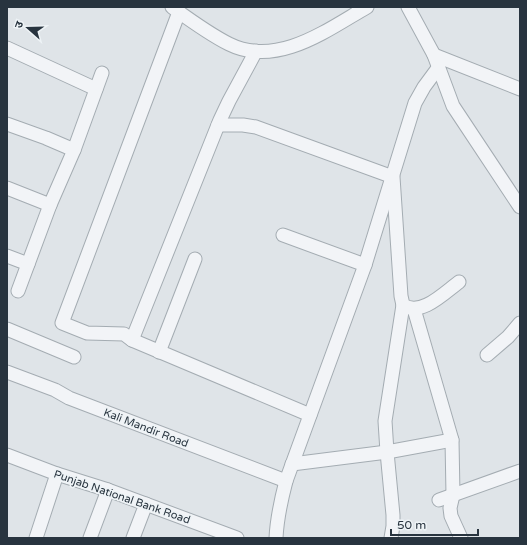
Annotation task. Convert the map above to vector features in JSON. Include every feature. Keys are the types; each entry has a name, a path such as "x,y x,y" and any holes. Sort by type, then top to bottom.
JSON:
{"street":[{"path":"310,415 159,352 132,340 124,334 87,333 62,323 176,9 229,44 248,51 256,51 277,50 294,46 314,38 367,7"},
{"path":"408,7 434,55 447,94 456,113 520,207"},
{"path":"7,48 96,89"},
{"path":"132,340 218,125 256,51"},
{"path":"434,55 520,89"},
{"path":"276,538 280,503 286,481 365,265 415,103 424,87 438,68"},
{"path":"18,291 50,205 74,150 102,73"},
{"path":"7,124 74,150"},
{"path":"218,125 243,125 256,127 393,177"},
{"path":"393,177 401,296 408,307 452,440 453,495 450,508 451,516 461,538"},
{"path":"7,188 50,205"},
{"path":"283,235 365,265"},
{"path":"7,256 28,264"},
{"path":"159,352 195,259"},
{"path":"408,307 424,306 436,299 458,282"},
{"path":"391,538 393,515 385,420 408,307"},
{"path":"486,355 508,337 520,323"},
{"path":"7,329 74,357"},
{"name":"Kali Mandir Road","path":"7,372 55,390 69,398 286,481"},
{"path":"292,464 387,452 452,440"},
{"name":"Punjab National Bank Road","path":"7,455 57,474 108,490 237,538"},
{"path":"439,500 520,471"},
{"path":"36,538 57,474"},
{"path":"90,538 108,490"},
{"path":"133,538 146,504"}]}
